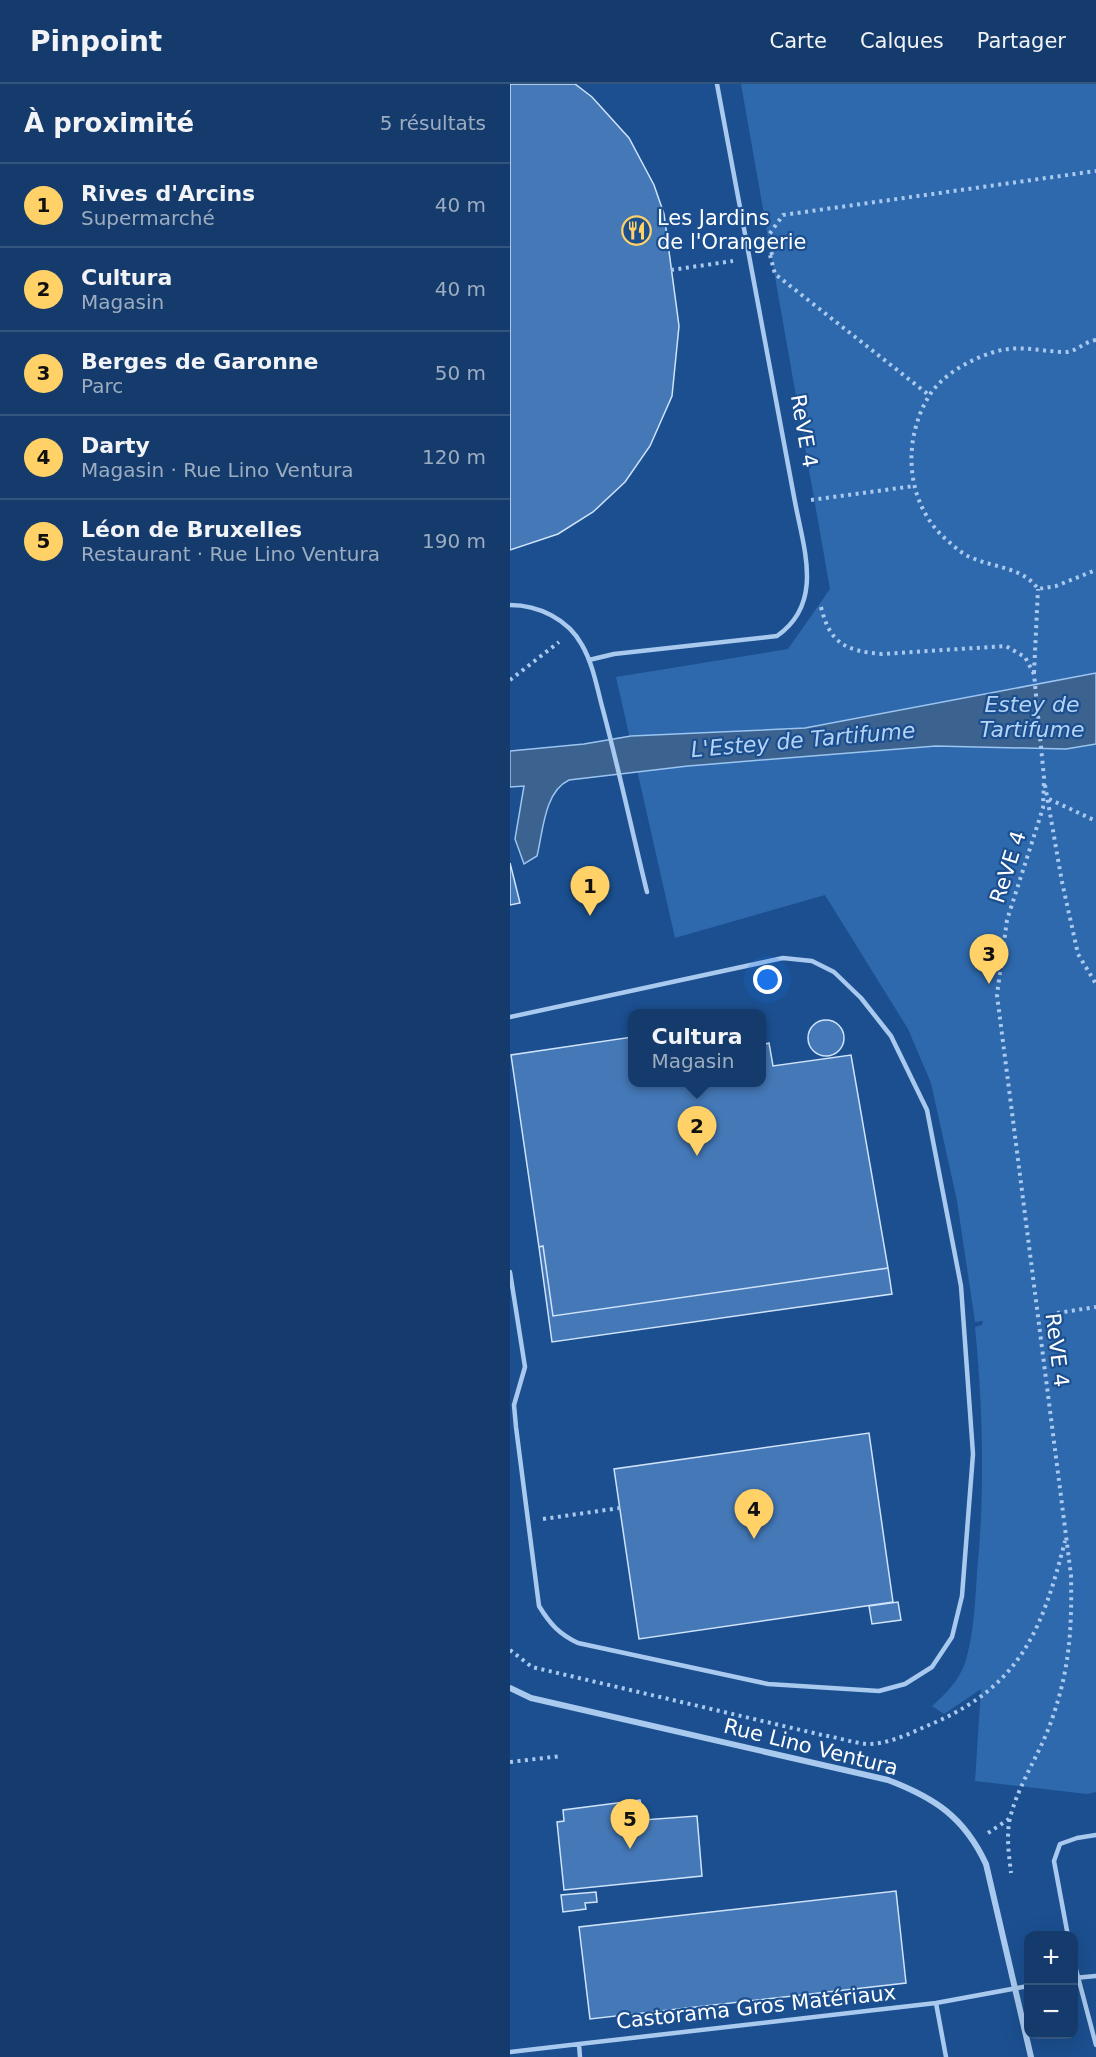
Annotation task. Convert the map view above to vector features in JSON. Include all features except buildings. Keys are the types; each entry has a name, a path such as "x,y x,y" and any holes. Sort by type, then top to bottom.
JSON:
{"street":[{"name":"Rue Lino Ventura","path":"510,1688 531,1698 888,1780 935,1801 958,1820 976,1842 986,1864 1031,2057"}],"lane":[{"path":"589,660 614,654 777,636 800,614 806,595 807,566 717,84"},
{"path":"510,605 528,605 545,611 571,631 582,643 611,739 647,892"},
{"path":"510,1017 783,958 812,961 834,972 861,998 891,1036 927,1110 961,1286 973,1454 963,1596 952,1637 932,1667 905,1684 879,1691 768,1684 610,1651 564,1637 551,1626 539,1606 512,1405 525,1367 510,1272"},
{"path":"1067,1931 1054,1861 1060,1845 1077,1838 1096,1835"},
{"path":"1078,1978 1096,1976"},
{"path":"1077,1985 1096,2045"},
{"name":"Castorama Gros Matériaux","path":"510,2052 936,2002 1024,1987"},
{"path":"936,2002 946,2057"},
{"path":"579,2044 580,2057"}],"path":[{"path":"929,395 775,274 768,236 783,215 1096,171"},
{"path":"671,270 772,255"},
{"path":"1096,340 1075,351 1014,347 990,353 958,369 943,380 929,395 918,418 912,441 910,465 914,486 933,525 947,540 968,556 1030,578 1038,590 1056,586 1096,570"},
{"path":"795,502 914,486"},
{"name":"ReVE 4","path":"1011,1873 1008,1842 1010,1819 1053,1718 1066,1673 1072,1631 1071,1575 997,995 1007,920 1043,808 1044,778 1034,674 1038,590"},
{"path":"819,596 825,626 835,640 849,648 882,654 1006,646 1025,657 1034,674"},
{"path":"510,680 571,631"},
{"path":"1044,778 1062,882 1078,954 1096,984"},
{"path":"1048,799 1096,821"},
{"path":"1057,1313 1096,1307"},
{"path":"528,1521 620,1508"},
{"path":"510,1762 561,1756"},
{"path":"976,1842 1010,1819"}],"shaded area":[{"path":"741,84 1096,84 1096,673 1062,681 1066,748 1096,744 1096,1792 1087,1794 975,1781 981,1689 944,1714 932,1706 951,1687 959,1675 965,1663 972,1630 980,1542 982,1481 980,1389 975,1327 982,1325 983,1321 975,1322 957,1201 931,1083 908,1029 825,895 675,938 616,677 788,649 830,589"}],"water":[{"name":"Estey de Tartifume","path":"1096,673 1096,744 1066,749 936,746 688,766 569,780 554,794 549,803 537,856 524,864 515,839 524,786 510,787 510,751 584,744 631,736 805,728"}],"place":[{"name":"Les Jardins de l'Orangerie","path":"636,230"},
{"name":"Rives d'Arcins","path":"590,916"},
{"name":"Berges de Garonne","path":"989,984"},
{"name":"Cultura","path":"697,1156"},
{"name":"Darty","path":"754,1539"},
{"name":"Léon de Bruxelles","path":"630,1849"}],"water label":[{"name":"L'Estey de Tartifume","path":"803,740"}]}
